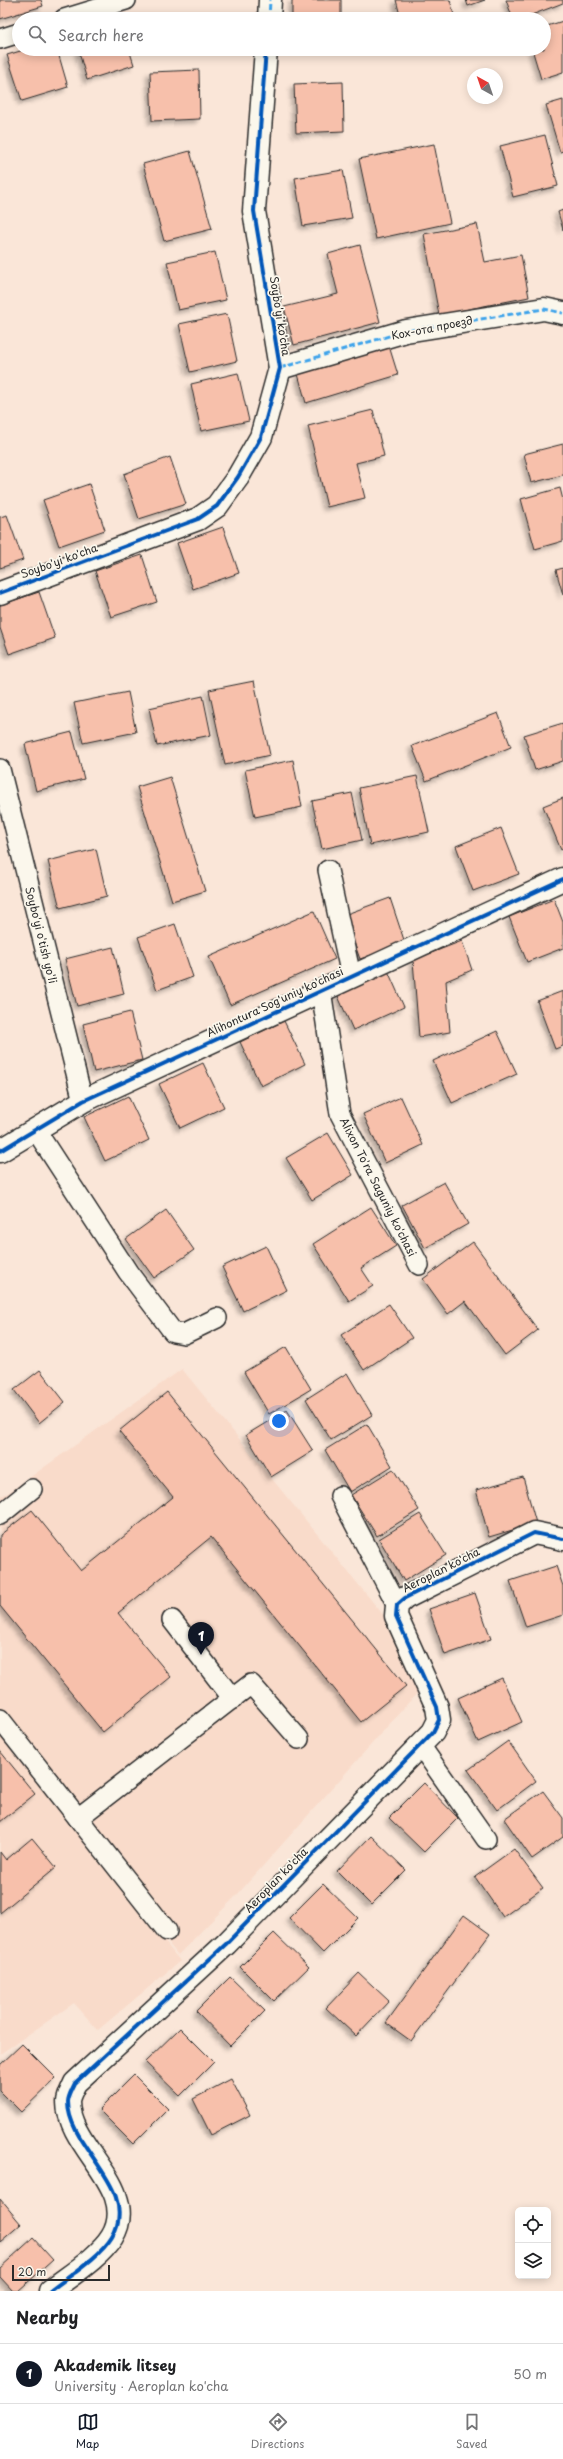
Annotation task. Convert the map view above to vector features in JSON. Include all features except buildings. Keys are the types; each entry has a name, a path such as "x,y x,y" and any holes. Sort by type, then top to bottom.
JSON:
{"street":[{"path":"269,12 270,0"},
{"name":"Soybo'yi ko'cha","path":"0,592 198,519 217,506 238,478 261,437 280,368 254,211 265,56"},
{"name":"Кох-ота проезд","path":"280,368 406,331 544,309 563,313"},
{"name":"Alihontura Sog'uniy ko'chasi","path":"0,1151 34,1129 83,1101 563,879"},
{"name":"Aeroplan ko'cha","path":"50,2291 104,2247 117,2224 116,2196 70,2120 68,2101 75,2083 226,1944 433,1732 439,1720 437,1707 396,1616 397,1605 405,1598 534,1533 563,1539"}],"lane":[{"path":"87,12 126,0"},
{"path":"0,39 12,35"},
{"name":"Soybo'yi o'tish yo'li","path":"0,768 83,1101"},
{"path":"328,870 351,976"},
{"name":"Alixon To'ra Saguniy ko'chasi","path":"321,990 340,1114 419,1265"},
{"path":"34,1129 128,1272 173,1332 184,1334 217,1318"},
{"path":"0,1515 32,1490"},
{"path":"340,1496 397,1605"},
{"path":"172,1620 233,1699"},
{"path":"78,1818 251,1684 299,1739"},
{"path":"0,1719 167,1931"},
{"path":"420,1745 486,1839"}],"shaded area":[{"path":"182,1369 385,1617 418,1692 236,1896 178,1955 23,1764 180,1961 98,2030 74,2003 0,2054 0,1496 8,1493"}],"marked path":[{"path":"269,12 270,0"},
{"path":"280,368 406,331 544,309 563,313"}],"cycle path":[{"path":"0,593 198,519 217,506 238,477 261,437 280,368 254,211 265,56"},
{"path":"0,1151 83,1101 563,879"},
{"path":"50,2291 100,2252 112,2237 118,2219 117,2202 111,2185 79,2136 71,2119 68,2100 75,2083 226,1944 433,1732 439,1720 437,1707 396,1616 397,1605 405,1598 534,1533 563,1539"}],"place":[{"name":"Akademik litsey","path":"201,1655"}]}
